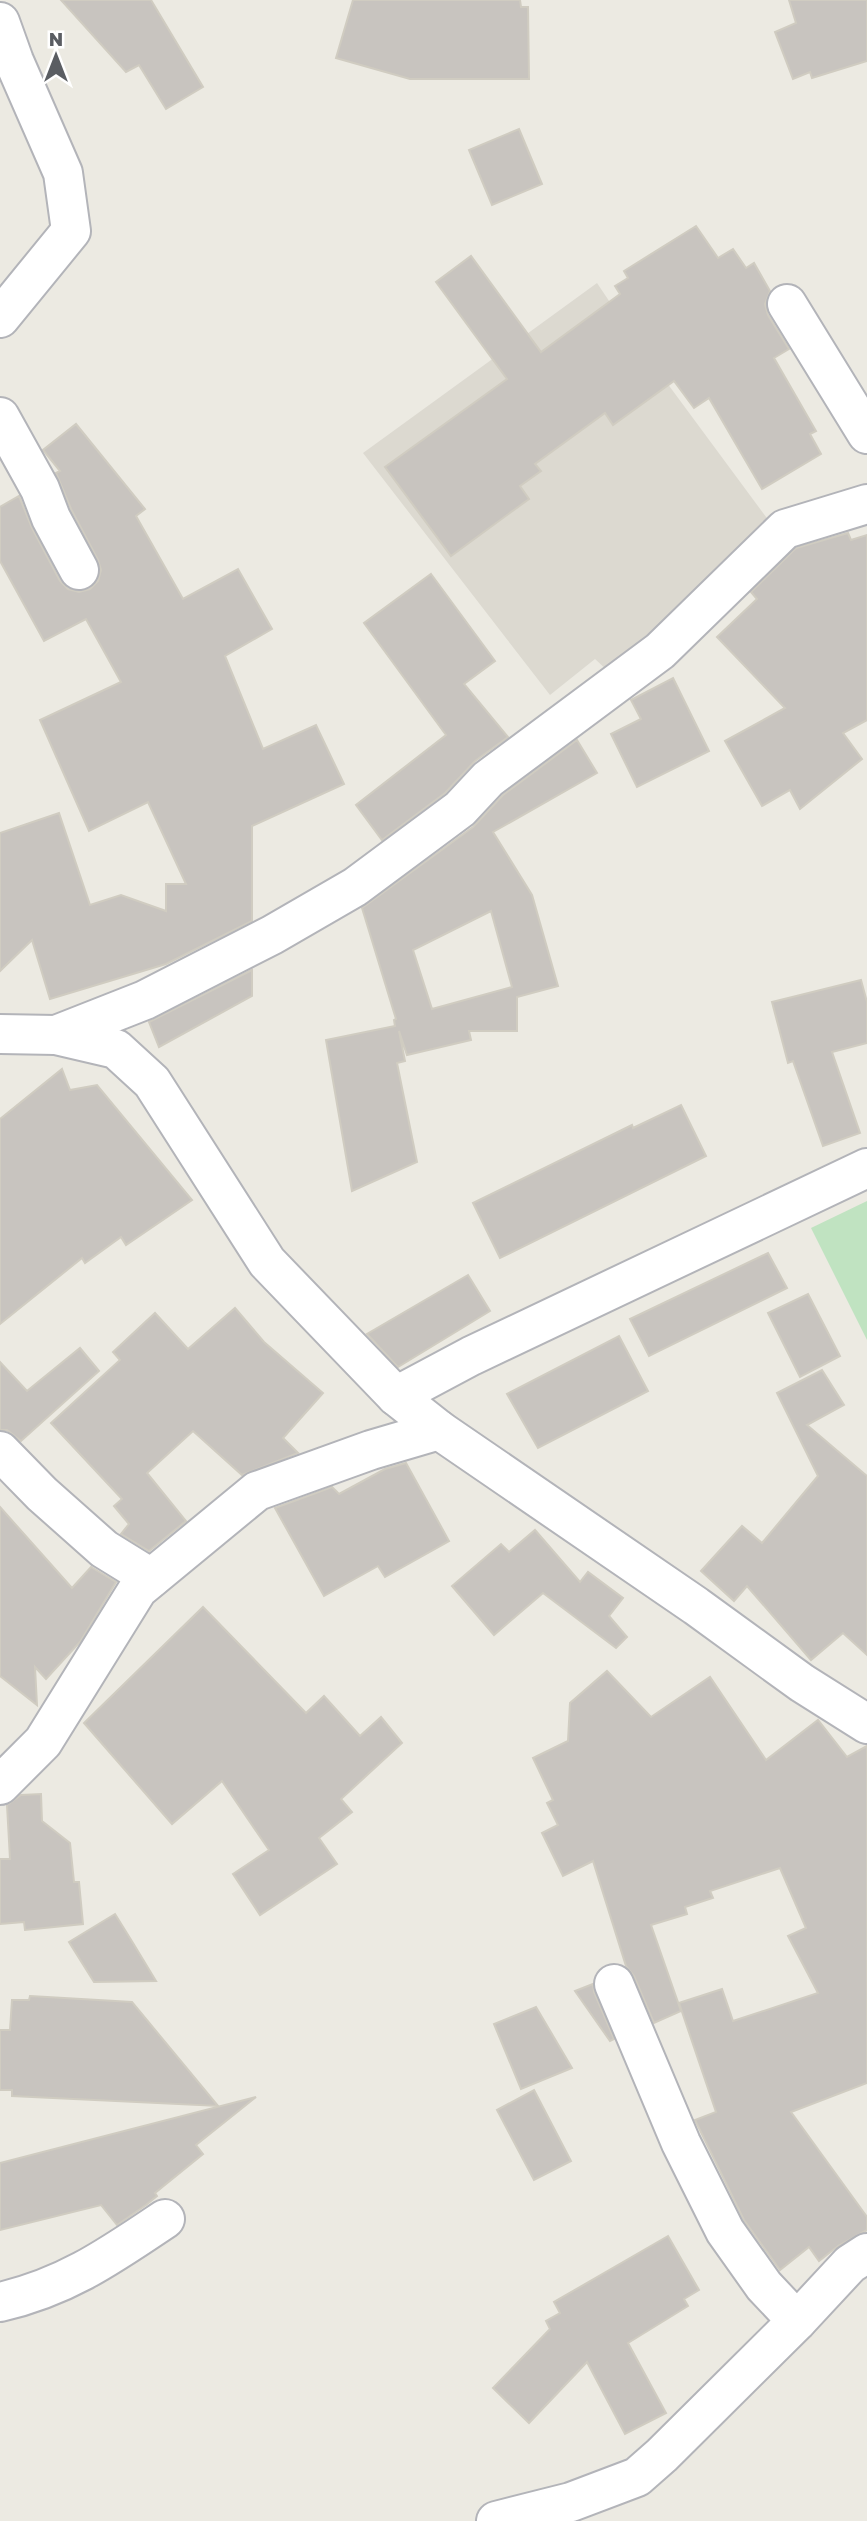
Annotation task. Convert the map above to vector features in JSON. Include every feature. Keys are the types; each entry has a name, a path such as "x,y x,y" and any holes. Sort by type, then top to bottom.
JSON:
{"street":[{"path":"0,22 63,173 71,231 0,318"},
{"path":"787,304 867,434"},
{"path":"0,417 40,489 51,518 79,570"},
{"path":"56,1035 145,1000 355,887 460,809 488,779 660,651 785,529 867,504"},
{"path":"0,1034 56,1035 116,1049 152,1082 267,1262 396,1396 439,1430 696,1606 802,1684 867,1724"},
{"path":"396,1396 471,1356 867,1168"},
{"path":"0,1785 43,1742 138,1589 257,1491 371,1450 439,1430"},
{"path":"0,1451 42,1494 104,1549 151,1578"},
{"path":"614,1984 681,2143 725,2231 764,2286 797,2320"},
{"path":"0,2302 33,2295 89,2270 165,2219"},
{"path":"496,2521 570,2502 637,2477 797,2320 850,2264 867,2253"}],"shaded area":[{"path":"597,283 636,341 769,521 610,673 595,659 550,695 363,453"}],"green space":[{"path":"867,1201 867,1340 811,1228"}],"building":[{"path":"61,0 151,0 203,87 166,109 139,65 126,72"},
{"path":"353,0 520,0 521,7 528,7 529,79 410,79 336,58"},
{"path":"789,0 867,0 867,61 812,78 810,72 793,79 775,32 796,23"},
{"path":"519,129 542,184 492,205 469,150"},
{"path":"696,226 718,258 733,249 746,268 754,263 770,291 765,304 768,315 789,349 774,358 816,431 810,434 821,454 762,489 709,398 694,408 674,381 613,425 605,413 535,464 541,471 520,486 529,499 451,556 385,467 507,379 436,282 471,256 541,352 620,294 615,286 628,278 624,271"},
{"path":"76,424 145,509 136,516 183,599 238,569 272,629 225,656 263,749 316,725 344,784 252,826 252,921 166,964 50,999 32,940 0,971 0,833 59,813 90,905 121,895 166,911 166,884 186,884 148,802 89,831 40,720 121,682 86,619 44,641 0,561 0,507 19,496 32,528 60,581 68,589 79,592 90,589 98,581 101,570 98,560 71,509 56,473 60,471 43,450"},
{"path":"848,533 851,540 867,535 867,720 843,733 862,759 800,809 790,790 762,806 725,741 785,708 717,637 757,599 751,592 796,548"},
{"path":"431,574 495,661 464,684 508,737 475,761 445,793 382,840 356,805 446,735 364,623"},
{"path":"673,678 709,751 637,787 611,734 641,719 631,700"},
{"path":"577,740 597,773 493,832 532,895 558,986 517,997 517,1031 469,1031 471,1040 407,1055 399,1031 405,1061 397,1063 417,1162 352,1191 326,1040 395,1026 396,1019 362,908 473,827 503,795","holes":["491,911 512,987 432,1009 413,950"]},
{"path":"252,970 252,996 159,1047 149,1022"},
{"path":"861,980 867,1002 867,1043 832,1052 860,1133 823,1146 793,1061 788,1063 772,1002"},
{"path":"62,1069 70,1090 97,1085 192,1200 126,1245 121,1237 85,1263 82,1258 0,1324 0,1119"},
{"path":"681,1105 706,1156 500,1258 473,1203 632,1125 633,1128"},
{"path":"768,1253 787,1288 649,1356 630,1319"},
{"path":"468,1275 490,1311 398,1367 367,1334"},
{"path":"808,1294 840,1356 800,1377 768,1313"},
{"path":"235,1308 264,1342 323,1393 283,1438 298,1453 242,1475 193,1431 147,1473 186,1521 149,1551 121,1534 129,1524 114,1506 122,1499 51,1423 120,1360 113,1352 155,1313 188,1349"},
{"path":"619,1336 648,1391 538,1448 507,1394"},
{"path":"80,1348 99,1371 21,1441 7,1430 0,1430 0,1362 27,1391"},
{"path":"822,1370 844,1405 807,1425 867,1476 867,1655 843,1633 811,1660 747,1586 734,1601 701,1571 742,1526 762,1543 818,1476 777,1393"},
{"path":"406,1463 449,1541 385,1577 378,1566 324,1596 275,1508 332,1487 339,1494 385,1469"},
{"path":"0,1507 72,1588 91,1567 116,1582 80,1642 46,1679 35,1667 37,1705 0,1676"},
{"path":"535,1530 580,1582 588,1572 623,1598 609,1616 627,1637 616,1648 543,1593 494,1635 452,1586 501,1544 509,1552"},
{"path":"203,1607 306,1713 324,1696 360,1736 381,1717 402,1743 341,1799 352,1812 319,1838 337,1864 260,1915 233,1874 269,1850 222,1781 172,1824 84,1723"},
{"path":"607,1671 651,1717 710,1677 766,1760 818,1720 847,1757 867,1746 867,2083 791,2112 867,2217 867,2230 838,2246 819,2261 809,2247 780,2270 744,2220 695,2120 716,2112 679,2003 722,1989 733,2021 818,1993 788,1936 806,1928 780,1868 710,1891 713,1898 685,1907 687,1914 651,1925 681,2011 654,2023 634,1976 626,1966 593,1861 563,1876 542,1833 558,1825 547,1803 553,1800 533,1758 568,1741 570,1703"},
{"path":"41,1794 42,1821 70,1843 74,1882 79,1882 83,1924 25,1930 24,1922 0,1924 0,1859 10,1859 7,1805 21,1795"},
{"path":"115,1914 156,1981 94,1982 69,1942"},
{"path":"593,1984 614,2039 610,2041 575,1991"},
{"path":"30,1996 132,2002 218,2106 12,2096 12,2090 0,2090 0,2030 10,2030 12,2000 29,2000"},
{"path":"536,2007 572,2068 521,2089 494,2024"},
{"path":"534,2090 571,2161 534,2180 497,2110"},
{"path":"256,2097 196,2145 203,2154 155,2193 157,2196 117,2225 101,2205 0,2230 0,2163"},
{"path":"668,2236 699,2290 684,2299 688,2306 628,2343 666,2413 625,2434 587,2362 529,2423 493,2388 550,2329 546,2321 560,2313 554,2302"}]}
